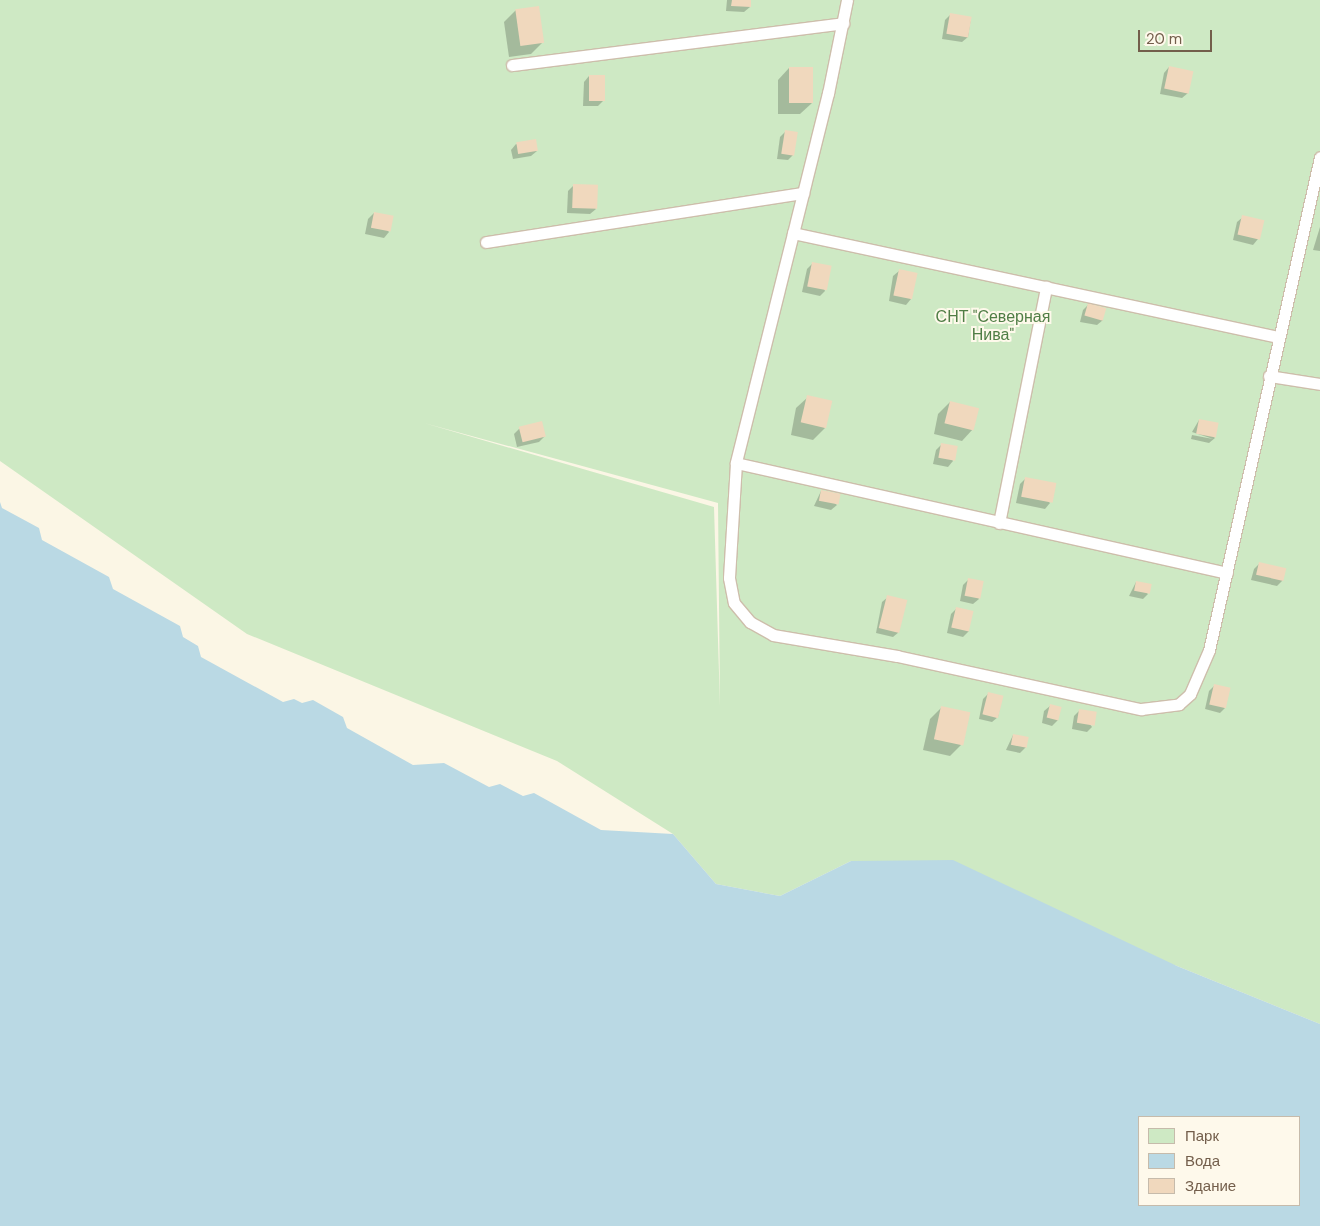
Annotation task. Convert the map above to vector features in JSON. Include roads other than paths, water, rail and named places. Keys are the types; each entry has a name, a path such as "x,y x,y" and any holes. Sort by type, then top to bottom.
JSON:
{"lane":[{"path":"847,0 803,192 736,464 729,578 734,603 750,622 773,635 897,656 1141,709 1165,708 1179,704 1190,694 1201,673 1227,573 1269,376 1320,156"},
{"path":"512,65 843,23"},
{"path":"486,242 803,192"},
{"path":"793,233 1278,337"},
{"path":"998,523 1046,287"},
{"path":"1269,376 1320,384"},
{"path":"736,464 1227,573"}],"water":[{"path":"0,502 2,508 39,528 42,540 109,577 113,589 180,626 183,637 198,646 201,657 283,702 294,699 302,703 313,700 343,717 347,728 413,765 444,763 489,787 500,784 523,796 534,793 601,830 673,834 716,884 780,896 851,861 953,860 1177,966 1320,1024 1320,1226 0,1226"}],"park label":[{"name":"СНТ \"Северная Нива\"","path":"993,326"}]}
